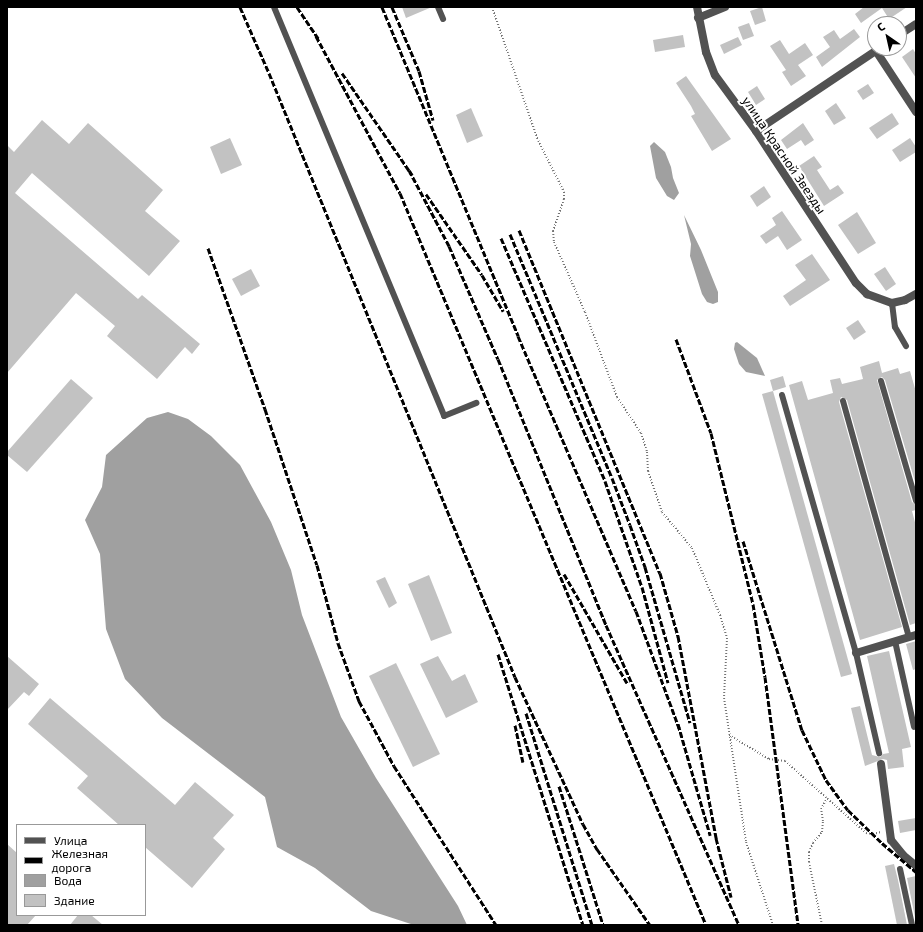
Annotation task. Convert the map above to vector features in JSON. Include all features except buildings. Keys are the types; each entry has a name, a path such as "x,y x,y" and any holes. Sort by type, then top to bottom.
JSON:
{"street":[{"name":"улица Красной Звезды","path":"697,7 706,52 715,75 756,131 856,283 867,294 880,300 892,303"},
{"path":"698,18 725,7"},
{"path":"907,30 916,24"},
{"path":"756,131 868,56"},
{"path":"882,56 916,112"},
{"path":"892,303 905,300 916,294"},
{"path":"856,653 912,636"},
{"path":"881,764 889,831 895,846 916,866"}],"lane":[{"path":"274,7 444,416 477,403"},
{"path":"438,7 443,19"},
{"path":"892,303 896,327 906,346"},
{"path":"881,381 916,501"},
{"path":"782,395 856,653 879,753"},
{"path":"843,401 912,636"},
{"path":"895,641 914,727"},
{"path":"900,869 912,925"}],"path":[{"path":"492,7 537,138 564,192 564,199 553,231 554,242 586,312 617,397 641,433 647,452 648,471 662,512 692,548 720,615 727,638 724,698 746,842 773,925"},
{"path":"729,735 769,759 785,761 866,833 873,834 889,831"},
{"path":"822,925 809,862 809,852 813,843 822,832 823,821 821,809 827,798"}],"water":[{"path":"654,142 665,152 671,167 673,178 679,193 674,200 667,196 656,178 650,146"},
{"path":"684,215 701,250 718,292 718,302 713,304 707,302 702,294 690,256 691,244"},
{"path":"737,342 757,358 765,376 746,372 739,364 734,349 735,343"},
{"path":"168,412 188,419 211,436 240,465 271,522 291,570 302,615 341,717 376,778 458,906 467,925 414,925 371,911 315,868 277,847 265,797 162,718 125,679 106,629 100,554 85,520 102,487 106,455 147,418"}],"railway":[{"path":"240,7 269,73 515,677 583,824 597,849 650,925"},
{"path":"297,7 319,40"},
{"path":"382,7 518,336 636,611 679,728"},
{"path":"392,7 419,71 433,120"},
{"path":"316,36 400,193 706,925"},
{"path":"342,73 412,175"},
{"path":"409,170 449,246 498,359 606,625 739,925"},
{"path":"426,194 482,275 503,311"},
{"path":"519,230 660,573 678,636 716,838 731,897"},
{"path":"510,234 612,478 630,525 645,567 690,723"},
{"path":"501,238 605,481 642,587 668,683"},
{"path":"208,248 265,409 317,565 338,643 359,701 394,766 496,925"},
{"path":"676,339 711,433 753,604 765,677 798,925"},
{"path":"743,541 802,730 826,780 848,810 882,843 916,872"},
{"path":"564,574 627,683"},
{"path":"498,654 583,925"},
{"path":"526,713 592,925"},
{"path":"678,724 710,835"},
{"path":"515,725 523,762"},
{"path":"559,786 603,925"}]}
